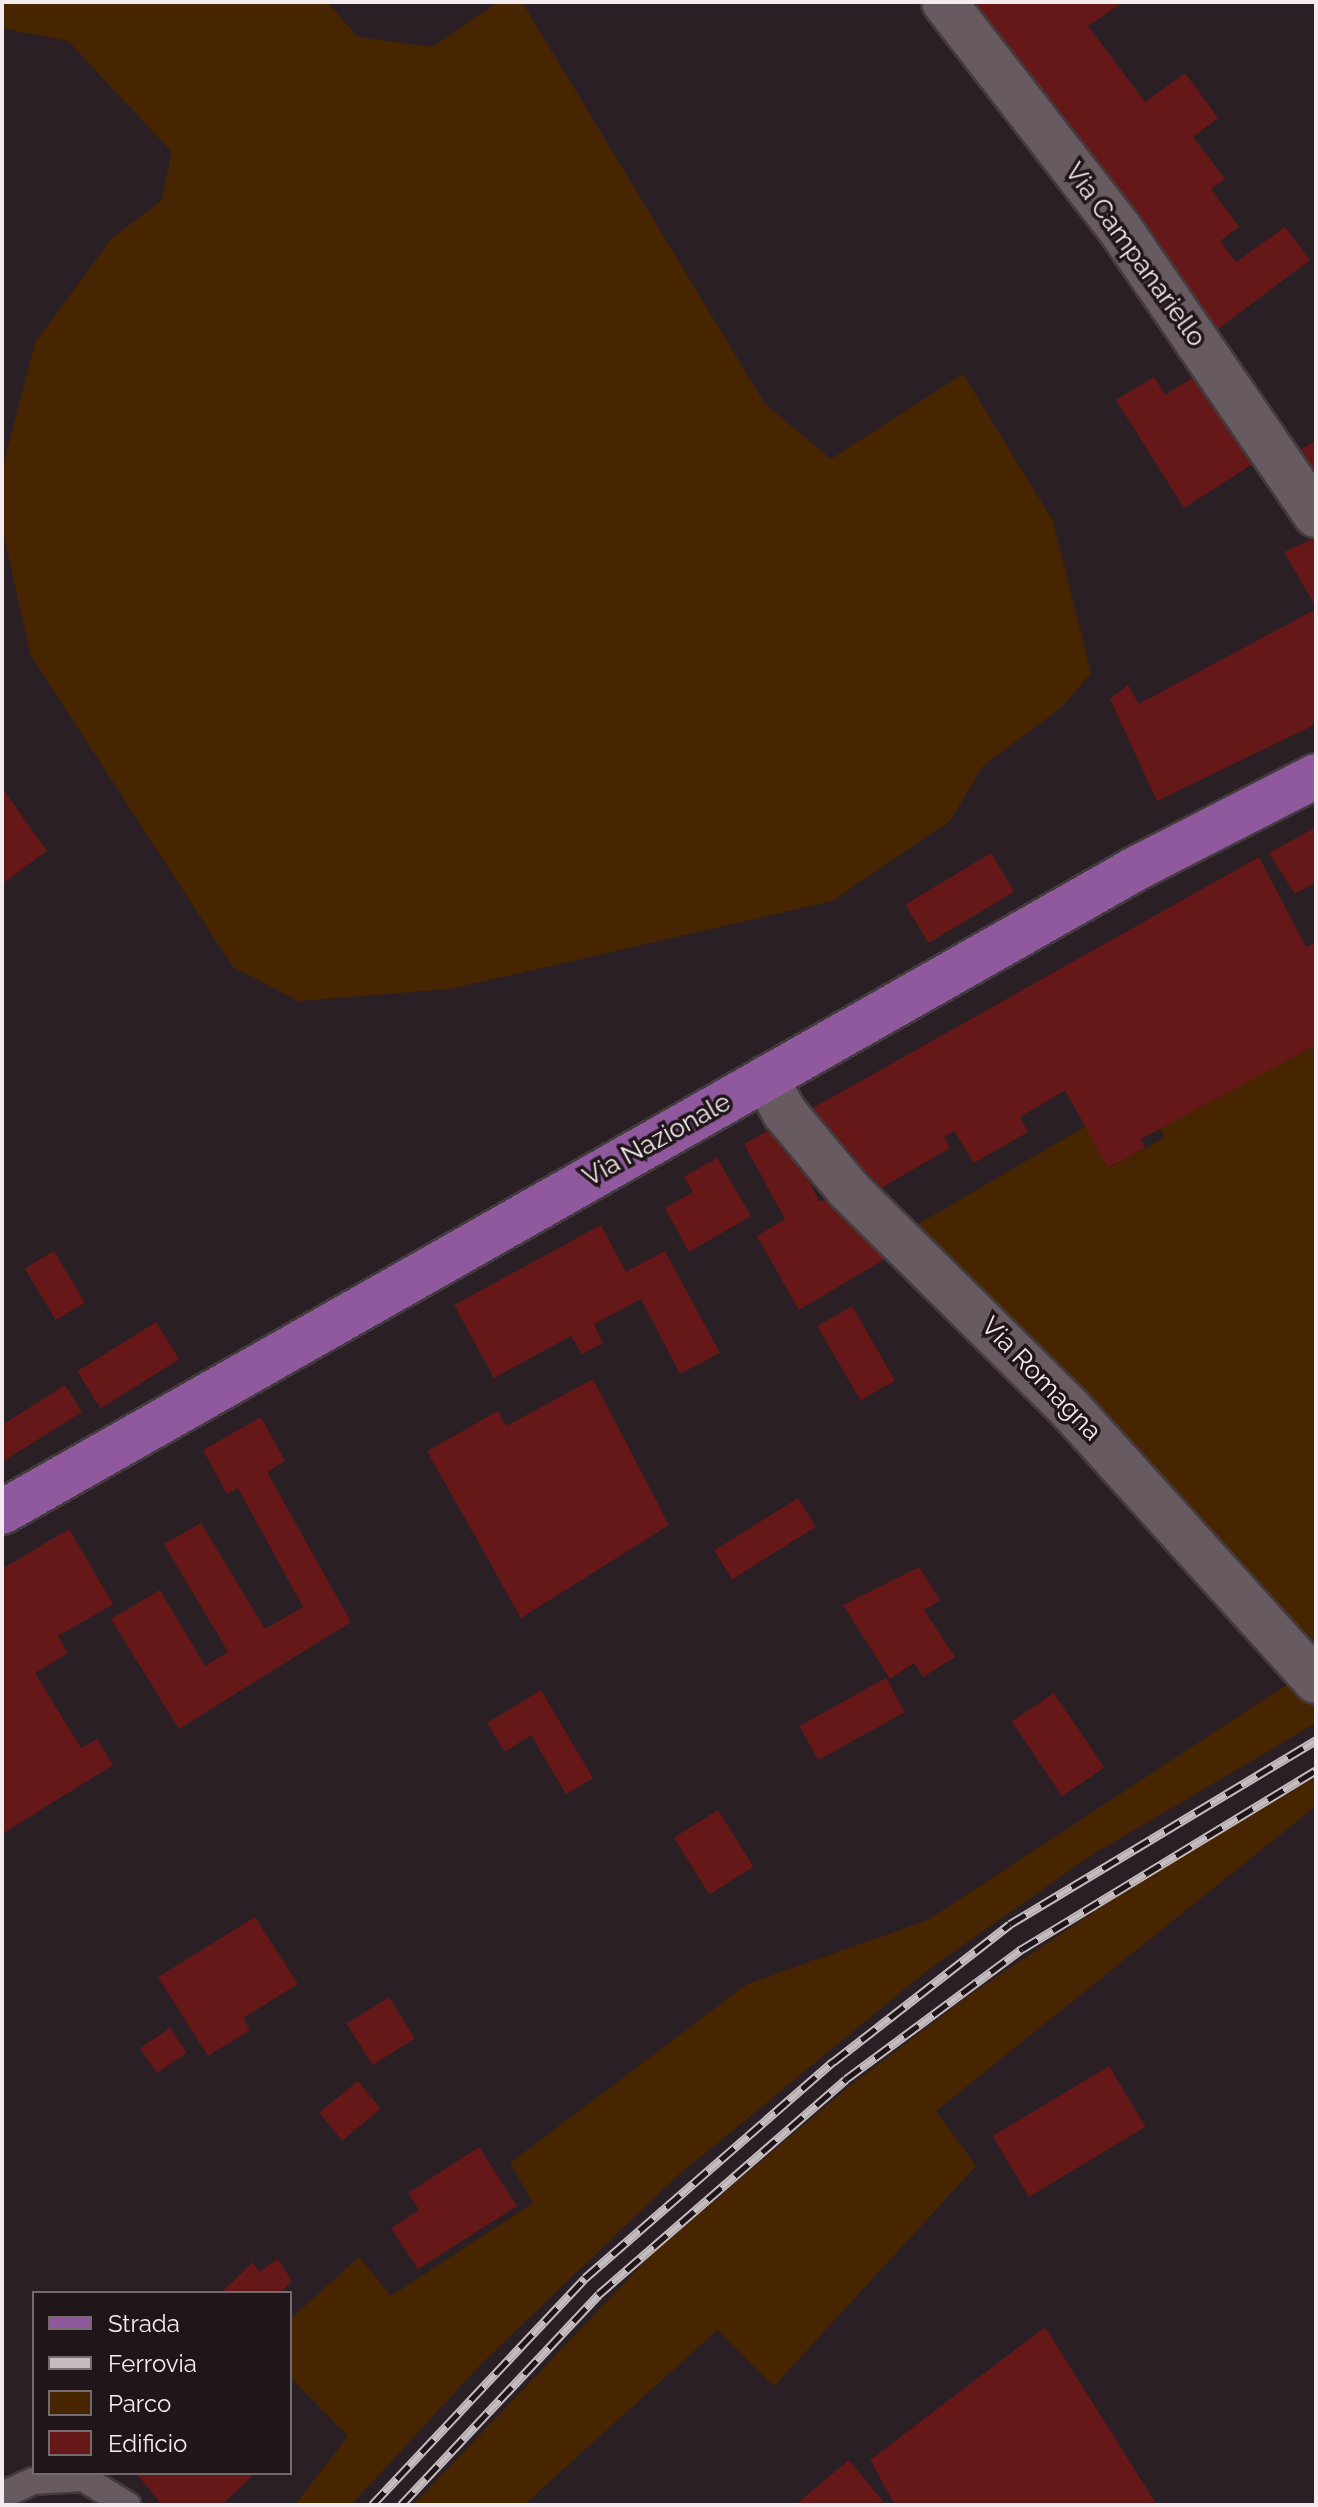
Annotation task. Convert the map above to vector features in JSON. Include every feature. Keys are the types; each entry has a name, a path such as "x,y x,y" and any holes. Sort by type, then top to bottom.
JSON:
{"main road":[{"name":"Via Nazionale","path":"2,1512 766,1078 1316,776"}],"street":[{"name":"Via Campanariello","path":"944,2 1120,229 1316,515"},
{"name":"Via Romagna","path":"766,1078 785,1113 848,1189 1072,1411 1316,1681"}],"lane":[{"path":"2,2495 33,2481 83,2478 127,2505"}],"green space":[{"path":"2,2 327,2 358,37 432,47 498,2 522,2 765,404 831,459 963,374 1053,521 1091,673 1062,707 983,766 950,821 832,901 450,989 298,1001 233,967 31,656 2,528 2,470 35,343 111,239 161,201 172,152 68,41 2,28"},
{"path":"1316,1045 1316,1656 908,1230 1086,1126 1109,1168 1164,1138 1160,1128"},
{"path":"1300,1676 1316,1697 1316,1723 1090,1856 929,1969 676,2177 480,2365 351,2505 295,2505 348,2436 292,2379 292,2317 359,2257 391,2296 533,2203 510,2163 747,1984 928,1920"},
{"path":"1316,1777 1316,1806 936,2111 976,2166 774,2386 717,2330 524,2505 413,2505 653,2253 847,2088 968,1996 1134,1885"}],"building":[{"path":"975,2 1123,2 1088,26 1145,102 1185,73 1218,118 1193,137 1225,179 1211,189 1239,227 1220,241 1236,262 1285,227 1310,260 1218,329"},
{"path":"1198,374 1254,463 1184,508 1116,400 1154,377 1165,395"},
{"path":"1316,440 1316,480 1297,452"},
{"path":"1313,539 1316,542 1316,607 1284,552"},
{"path":"1316,609 1316,724 1157,801 1110,699 1128,685 1139,704"},
{"path":"2,788 47,851 2,884"},
{"path":"1316,827 1316,882 1295,894 1269,853"},
{"path":"991,853 1014,892 928,943 905,905"},
{"path":"1259,857 1306,947 1316,942 1316,1045 1141,1139 1145,1148 1108,1168 1065,1090 1020,1117 1028,1132 974,1163 954,1131 944,1137 950,1148 869,1195 804,1113"},
{"path":"780,1124 819,1201 846,1198 900,1250 799,1310 757,1236 785,1219 744,1144"},
{"path":"717,1158 751,1216 689,1252 665,1208 693,1192 684,1177"},
{"path":"601,1225 626,1272 665,1251 720,1353 680,1374 641,1299 594,1324 603,1343 582,1354 571,1336 494,1378 454,1305"},
{"path":"54,1251 85,1302 56,1320 25,1269"},
{"path":"852,1306 895,1380 860,1400 817,1326"},
{"path":"156,1322 179,1359 100,1409 77,1371"},
{"path":"593,1379 669,1525 521,1618 427,1451 498,1411 506,1426"},
{"path":"65,1385 82,1412 2,1462 2,1425"},
{"path":"261,1417 285,1461 267,1472 351,1622 179,1729 111,1619 160,1590 205,1666 228,1652 164,1544 201,1523 265,1629 303,1607 238,1488 227,1494 203,1450"},
{"path":"798,1498 816,1527 732,1579 714,1550"},
{"path":"69,1529 113,1604 58,1636 68,1653 35,1673 81,1748 97,1739 113,1765 2,1834 2,1569"},
{"path":"919,1567 940,1600 924,1610 955,1657 923,1677 914,1663 890,1679 843,1605"},
{"path":"886,1678 905,1712 818,1760 799,1726"},
{"path":"541,1690 593,1778 566,1794 531,1735 505,1752 487,1723"},
{"path":"1054,1693 1104,1768 1062,1796 1012,1722"},
{"path":"718,1810 754,1867 709,1894 674,1838"},
{"path":"255,1917 298,1984 243,2018 250,2030 208,2056 158,1977"},
{"path":"389,1997 415,2039 373,2065 347,2023"},
{"path":"170,2028 187,2053 157,2073 140,2048"},
{"path":"1109,2066 1146,2127 1029,2197 992,2136"},
{"path":"358,2081 381,2109 342,2140 319,2112"},
{"path":"479,2147 517,2206 418,2269 391,2228 419,2210 408,2193"},
{"path":"278,2259 292,2281 282,2291 223,2291 253,2262 259,2272"},
{"path":"1045,2327 1157,2505 895,2505 870,2460"},
{"path":"849,2460 886,2505 795,2505"},
{"path":"138,2475 253,2475 222,2505 162,2505"}],"railway":[{"path":"372,2505 585,2278 833,2062 1010,1924 1316,1740"},
{"path":"401,2505 599,2294 846,2079 1022,1949 1316,1770"}]}
